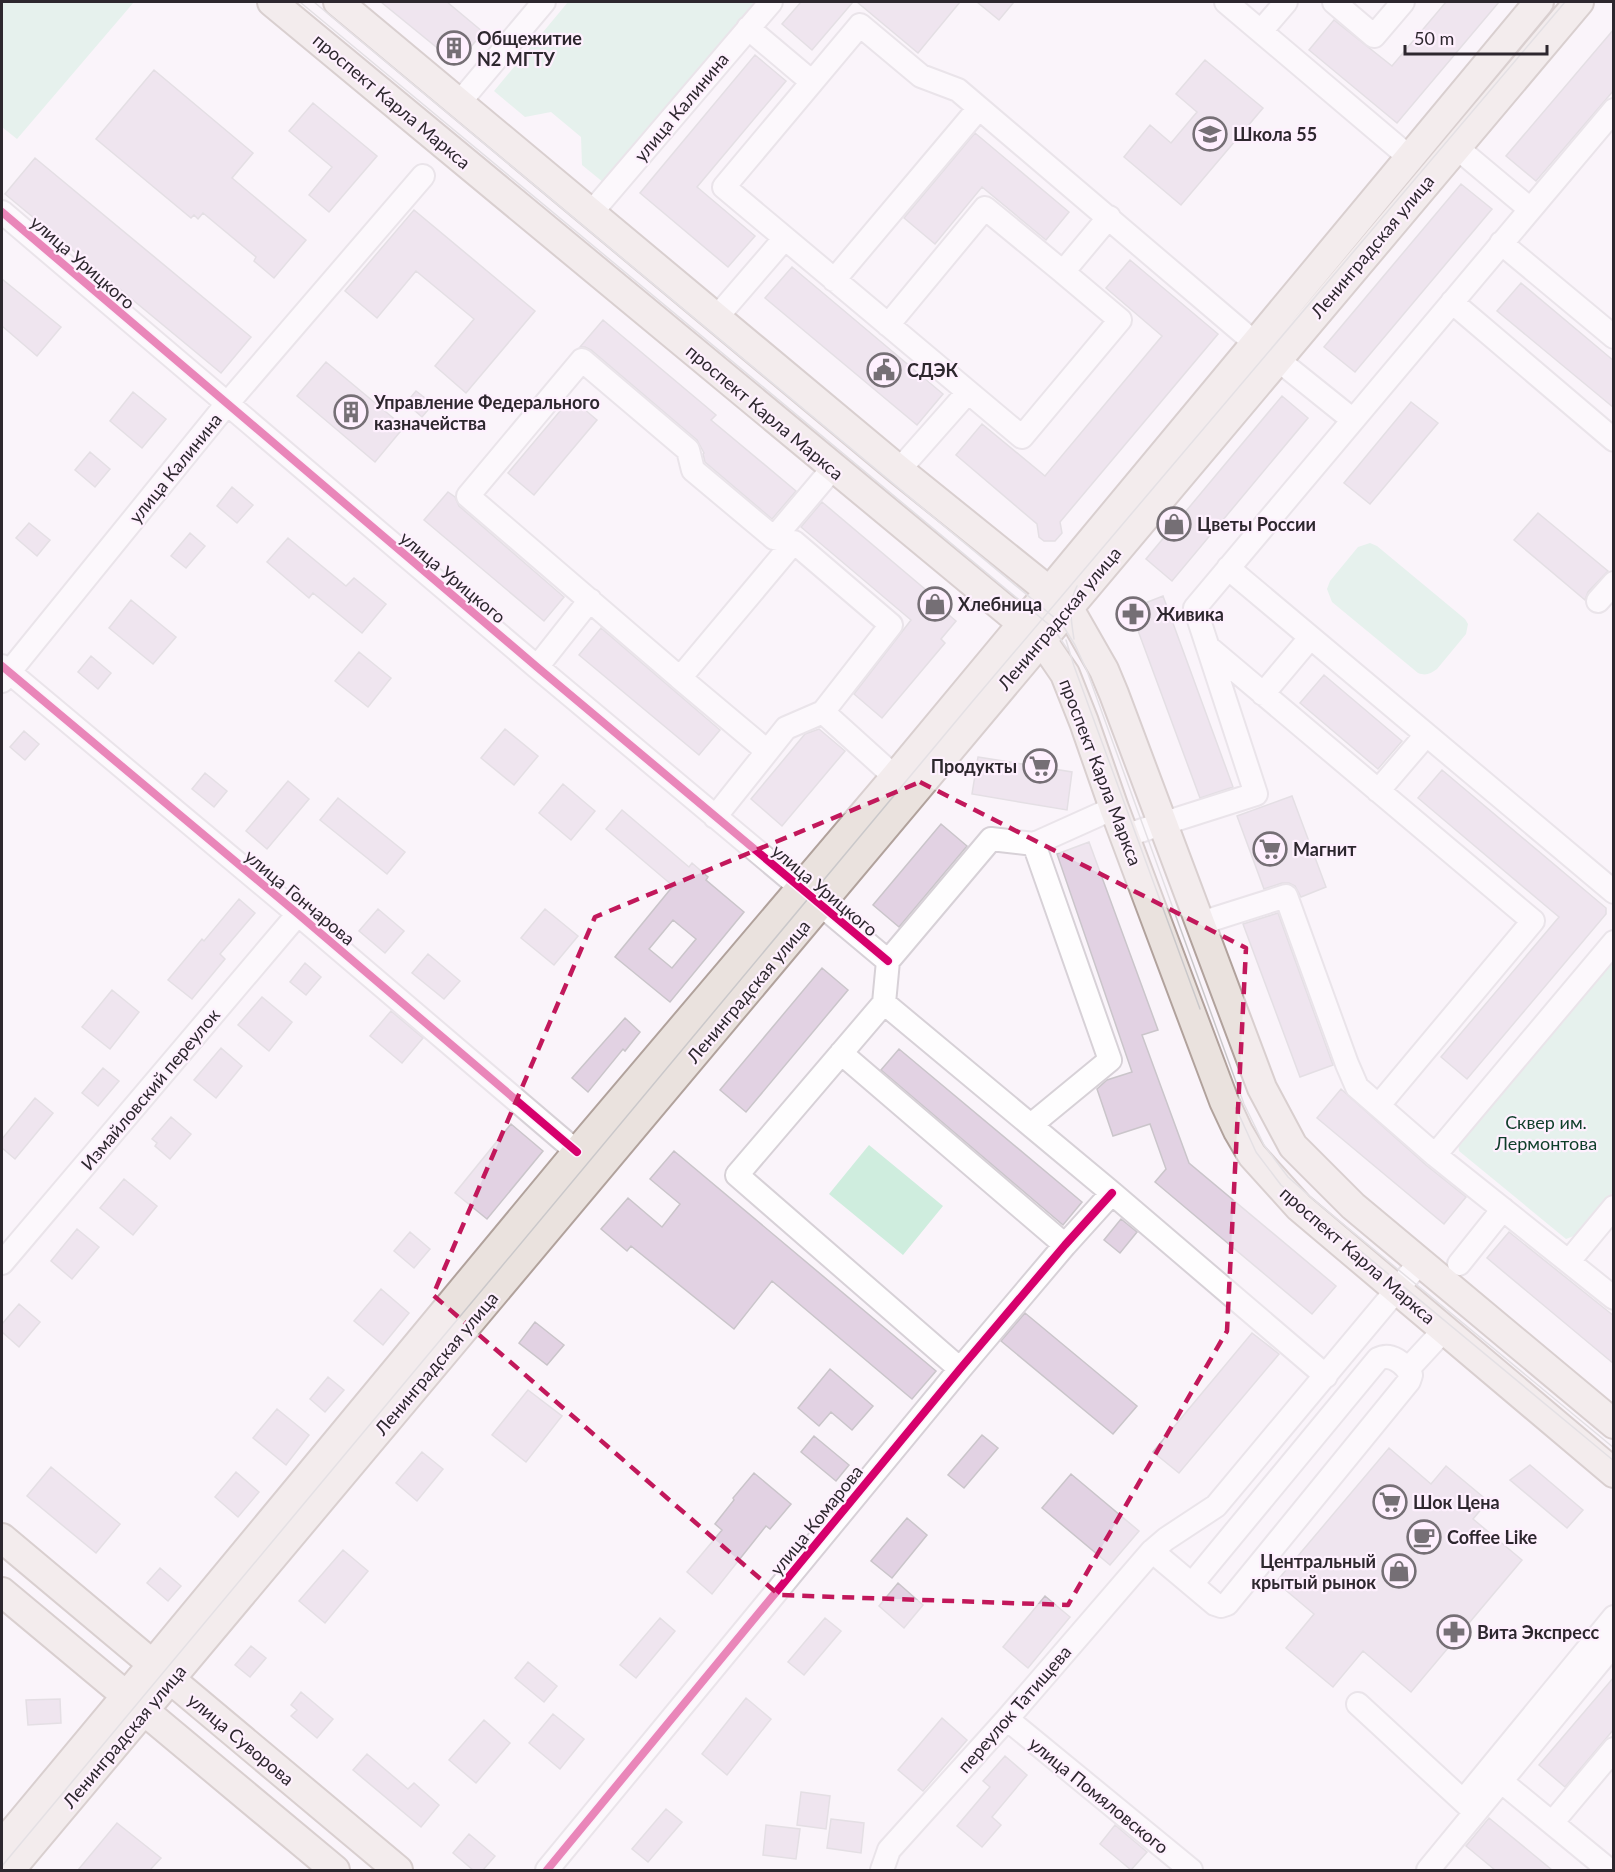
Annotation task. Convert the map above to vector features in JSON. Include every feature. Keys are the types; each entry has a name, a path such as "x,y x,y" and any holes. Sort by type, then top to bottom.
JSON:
{"main road":[{"name":"проспект Карла Маркса","path":"272,2 1031,631 1065,674 1224,1101 1252,1155 1299,1207 1614,1473"},
{"name":"проспект Карла Маркса","path":"338,2 899,470 1059,599 1104,670 1164,823 1262,1089 1293,1146 1353,1206 1614,1424"},
{"name":"Ленинградская улица","path":"1266,351 1409,157 1539,2"},
{"name":"Ленинградская улица","path":"2,1845 162,1673 1266,351 1456,147 1579,2"},
{"path":"432,135 459,103"},
{"name":"Ленинградская улица","path":"162,1673 577,1152 809,897 895,777 1031,631"},
{"name":"улица Суворова","path":"2,1538 398,1870"},
{"path":"2,1592 335,1870"},
{"name":"Ленинградская улица","path":"10,1870 135,1704"}],"street":[{"path":"459,103 544,2"},
{"name":"улица Калинина","path":"591,213 771,2"},
{"path":"1226,2 1409,157"},
{"path":"1261,31 1286,2"},
{"path":"1334,2 1374,36 1403,2"},
{"path":"888,325 985,208 1120,320 1022,437 724,188 861,25 921,76 958,90 1266,351 1353,420"},
{"path":"748,28 812,82"},
{"path":"834,280 979,108"},
{"path":"1124,836 1256,794 1195,608 1614,110"},
{"path":"1456,147 1530,209"},
{"name":"улица Калинина","path":"4,673 226,405 423,176"},
{"name":"улица Урицкого","path":"2,212 226,405 888,961"},
{"path":"1063,272 1108,217"},
{"path":"716,318 785,238"},
{"path":"1502,243 1614,337"},
{"path":"1452,302 1614,440"},
{"path":"715,817 786,728 823,712 891,625 693,470 688,450 582,360 468,496 767,751"},
{"path":"899,470 968,392"},
{"path":"680,678 784,540 833,468"},
{"path":"1228,568 1614,892"},
{"path":"1598,601 1614,583"},
{"path":"537,667 590,600"},
{"path":"1263,694 1310,638"},
{"path":"1207,647 1533,921 1379,1105"},
{"name":"улица Гончарова","path":"4,673 298,914 577,1152"},
{"path":"823,712 895,777"},
{"path":"1378,791 1426,735"},
{"path":"960,1369 737,1175 884,1003 888,961 991,839 1034,844 1114,808"},
{"path":"1031,1125 1110,1060 1034,844"},
{"path":"1201,922 1286,896 1357,1087 1435,1155 1614,1298"},
{"name":"Измайловский переулок","path":"2,1263 298,914"},
{"path":"1435,1155 1614,942"},
{"path":"884,1003 1112,1193 1326,1376"},
{"path":"841,1053 1065,1245"},
{"name":"улица Комарова","path":"547,1870 960,1369 1112,1193"},
{"path":"1569,1261 1614,1207"},
{"path":"1459,1264 1503,1209"},
{"name":"переулок Татищева","path":"882,1870 889,1850 1007,1719 1152,1551 1216,1506 1420,1262"},
{"path":"1408,1370 1444,1330"},
{"path":"1152,1551 1215,1604 1221,1606 1227,1604 1409,1381 1411,1375 1408,1370 1391,1356 1378,1359 1192,1584"},
{"path":"1469,1807 1502,1782 1614,1617"},
{"path":"1428,1870 1469,1807 1551,1707 1614,1644"},
{"path":"1358,1704 1469,1807"},
{"name":"улица Помяловского","path":"1007,1719 1191,1870"},
{"path":"1552,1823 1614,1749"},
{"path":"1502,1782 1609,1870"}],"highlighted area":[{"path":"920,782 1246,948 1227,1331 1068,1605 779,1595 433,1295 595,917"}],"green space":[{"path":"2,2 134,2 17,139 2,127"},
{"path":"568,2 765,2 609,187 582,165 581,137 551,112 525,117 494,91"},
{"path":"1370,543 1377,546 1465,619 1468,624 1466,634 1437,669 1430,673 1418,673 1332,602 1327,589 1330,581 1358,547"},
{"name":"Сквер им. Лермонтова","path":"1613,946 1613,1192 1579,1234 1566,1239 1459,1151 1457,1133"},
{"path":"869,1145 943,1206 903,1255 829,1194"}],"building":[{"name":"Общежитие N2 МГТУ","path":"381,2 447,2 483,32 457,64"},
{"path":"801,2 853,2 812,50 782,24"},
{"path":"857,2 960,2 918,53"},
{"path":"977,2 1014,2 999,20"},
{"path":"1446,2 1499,2 1397,123 1309,50 1334,20 1392,66"},
{"path":"1614,29 1614,90 1536,181 1506,156"},
{"path":"755,55 786,81 697,187 755,236 728,267 640,193"},
{"name":"Школа 55","path":"1205,60 1263,108 1181,205 1124,157 1150,125 1171,143 1197,112 1176,94"},
{"path":"154,70 253,153 232,178 306,240 274,278 254,261 256,257 203,213 198,219 194,215 191,218 96,139"},
{"path":"313,103 377,156 329,212 309,195 332,167 289,131"},
{"path":"975,133 1069,212 1046,240 982,187 935,244 904,218"},
{"path":"35,158 251,337 221,373 5,194"},
{"path":"1461,184 1492,209 1355,372 1324,347"},
{"path":"414,210 535,311 466,393 435,366 474,319 416,271 377,318 345,291"},
{"path":"1130,260 1218,334 1060,522 1062,533 1055,541 1044,541 1039,537 1037,524 956,455 982,424 1045,476 1162,336 1106,288"},
{"path":"792,267 943,394 917,425 765,298"},
{"path":"2,279 61,327 37,356 2,326"},
{"path":"1521,283 1614,361 1614,408 1497,311"},
{"path":"603,320 716,415 711,420 796,491 772,519 705,462 704,453 697,440 591,350 580,347"},
{"name":"Управление Федерального казначейства","path":"326,362 404,427 375,462 297,396"},
{"path":"416,391 433,404 422,417 406,403"},
{"path":"133,392 166,419 142,448 110,421"},
{"path":"1282,396 1308,418 1172,581 1146,559"},
{"path":"571,398 597,420 534,495 508,473"},
{"path":"1411,402 1438,423 1370,504 1344,483"},
{"path":"90,452 110,469 95,487 75,470"},
{"path":"232,487 253,505 237,523 217,506"},
{"path":"448,492 455,497 459,506 564,597 544,621 424,520"},
{"path":"822,502 932,595 929,598 956,621 941,639 945,643 882,718 854,694 911,620 801,527"},
{"path":"1538,513 1608,571 1588,592 1585,600 1514,540"},
{"path":"29,523 50,540 37,556 16,538"},
{"path":"190,533 205,546 186,568 171,556"},
{"path":"288,538 346,586 354,578 386,604 362,633 313,593 309,598 267,562"},
{"path":"1163,596 1233,787 1200,798 1130,609"},
{"path":"131,600 176,637 153,664 109,628"},
{"path":"601,628 720,730 699,755 579,655"},
{"path":"359,652 391,678 368,707 335,681"},
{"path":"91,656 111,673 98,689 78,672"},
{"path":"1324,675 1402,741 1378,769 1300,703"},
{"path":"505,729 538,756 514,785 481,758"},
{"path":"819,729 845,751 782,826 751,799 805,734"},
{"path":"24,731 39,744 25,760 10,747"},
{"path":"978,757 1072,772 1067,810 972,794"},
{"path":"1442,770 1606,908 1606,914 1467,1079 1441,1057 1559,917 1418,798"},
{"path":"205,773 227,791 214,807 192,789"},
{"path":"288,781 309,799 267,849 246,831"},
{"path":"563,784 595,811 571,840 539,813"},
{"path":"1292,796 1326,887 1301,897 1295,886 1289,883 1264,889 1237,816"},
{"path":"338,798 405,852 387,874 320,820"},
{"path":"622,810 689,867 692,863 708,877 706,880 744,912 670,1002 615,957 673,886 606,829","holes":["673,920 696,939 672,968 649,949"]},
{"path":"941,824 967,846 899,927 873,905"},
{"path":"1089,842 1158,1030 1142,1035 1189,1163 1336,1286 1312,1314 1155,1182 1166,1169 1150,1124 1113,1136 1097,1089 1107,1080 1132,1072 1057,854"},
{"path":"239,899 255,913 220,954 225,959 192,999 168,980"},
{"path":"378,909 404,931 385,953 359,931"},
{"path":"545,909 578,936 554,965 521,938"},
{"path":"1278,913 1333,1065 1300,1077 1243,924"},
{"path":"428,954 460,981 444,999 412,973"},
{"path":"305,963 321,977 306,995 290,982"},
{"path":"822,968 848,990 746,1112 720,1090"},
{"path":"112,990 139,1012 110,1049 82,1027"},
{"path":"262,997 292,1022 269,1051 238,1025"},
{"path":"391,1011 423,1038 402,1063 370,1036"},
{"path":"625,1018 640,1032 588,1092 572,1078"},
{"path":"221,1048 242,1066 216,1098 194,1080"},
{"path":"899,1049 1082,1202 1063,1225 881,1070"},
{"path":"103,1068 119,1081 98,1106 82,1093"},
{"path":"1341,1089 1426,1165 1466,1197 1444,1224 1317,1118"},
{"path":"35,1098 53,1113 15,1159 2,1148 2,1139"},
{"path":"171,1117 191,1134 170,1159 155,1146 157,1143 152,1139"},
{"path":"511,1124 543,1151 487,1219 455,1193"},
{"path":"674,1151 936,1371 912,1399 772,1281 734,1329 631,1246 627,1251 601,1229 628,1198 662,1227 680,1204 650,1179"},
{"path":"124,1179 157,1206 133,1235 100,1208"},
{"path":"1121,1219 1137,1232 1120,1253 1104,1240"},
{"path":"77,1229 99,1247 72,1279 51,1261"},
{"path":"410,1232 430,1249 414,1268 394,1251"},
{"path":"1509,1232 1614,1316 1614,1364 1487,1258"},
{"path":"381,1289 409,1313 383,1345 354,1321"},
{"path":"19,1304 40,1322 19,1347 2,1332 2,1324"},
{"path":"1025,1313 1137,1406 1113,1434 1001,1341"},
{"path":"535,1322 564,1345 547,1365 519,1343"},
{"path":"1252,1333 1279,1354 1179,1473 1153,1452"},
{"path":"830,1369 873,1406 852,1430 831,1412 819,1426 798,1408"},
{"path":"328,1377 344,1390 325,1412 310,1399"},
{"path":"528,1390 562,1416 526,1462 492,1435"},
{"path":"277,1409 309,1435 286,1465 253,1438"},
{"path":"982,1435 998,1448 964,1488 948,1475"},
{"path":"814,1436 849,1465 836,1481 801,1452"},
{"name":"Центральный крытый рынок","path":"1389,1448 1431,1484 1446,1466 1488,1501 1473,1519 1522,1560 1411,1692 1363,1651 1333,1687 1286,1648 1314,1614 1276,1582"},
{"path":"422,1452 443,1469 417,1501 396,1483"},
{"path":"1530,1465 1583,1510 1567,1528 1510,1480"},
{"path":"51,1467 120,1524 96,1553 27,1496"},
{"path":"236,1472 259,1492 238,1517 215,1497"},
{"path":"754,1473 791,1504 770,1529 766,1526 712,1594 687,1572 722,1530 715,1524"},
{"path":"1071,1474 1139,1531 1110,1565 1042,1508"},
{"path":"907,1518 927,1535 892,1578 871,1561"},
{"path":"343,1550 368,1571 325,1623 299,1601"},
{"path":"160,1568 181,1586 168,1601 147,1583"},
{"path":"898,1583 923,1605 904,1628 879,1606"},
{"path":"1045,1596 1070,1617 1028,1668 1003,1647"},
{"path":"660,1618 675,1631 636,1678 620,1665"},
{"path":"825,1618 841,1631 804,1675 788,1662"},
{"path":"251,1646 266,1658 250,1677 235,1665"},
{"path":"528,1662 557,1686 544,1702 515,1678"},
{"path":"1614,1677 1614,1729 1565,1787 1539,1765"},
{"path":"301,1692 333,1719 317,1738 291,1716 297,1710 291,1705"},
{"path":"746,1698 771,1719 727,1775 702,1754"},
{"path":"60,1699 61,1723 28,1725 26,1700"},
{"path":"553,1714 584,1739 560,1769 529,1743"},
{"path":"942,1718 967,1740 923,1791 898,1770"},
{"path":"484,1720 510,1743 476,1783 449,1760"},
{"path":"367,1754 408,1789 414,1783 439,1805 421,1827 353,1770"},
{"path":"1005,1756 1027,1775 992,1817 1001,1825 982,1847 957,1826 990,1787 983,1781"},
{"path":"801,1792 830,1796 826,1829 797,1825"},
{"path":"666,1809 682,1822 648,1862 632,1849"},
{"path":"1489,1818 1552,1870 1495,1870 1466,1846"},
{"path":"831,1819 864,1823 861,1853 827,1848"},
{"path":"117,1823 161,1858 150,1870 78,1870"},
{"path":"766,1825 800,1829 796,1859 763,1855"},
{"path":"1115,1825 1147,1852 1131,1870 1100,1844"},
{"path":"469,1834 495,1856 483,1870 473,1870 453,1853"}],"tram line":[{"path":"300,2 1053,628 1068,650"},
{"path":"314,2 1062,624 1087,671 1244,1104 1264,1145 1288,1177 1314,1200 1614,1448"},
{"path":"2,1866 972,702 1565,2"},
{"path":"1074,639 1071,605 1077,586"},
{"path":"1066,640 1200,1009"},
{"path":"1236,1108 1256,1152 1281,1185 1614,1461"}],"cycle path":[{"path":"2,212 537,667 888,961"},
{"path":"2,666 577,1152"},
{"path":"547,1870 960,1369 1112,1193"}],"place":[{"name":"Общежитие N2 МГТУ","path":"454,48"},
{"name":"Школа 55","path":"1210,134"},
{"name":"СДЭК","path":"884,370"},
{"name":"Управление Федерального казначейства","path":"351,412"},
{"name":"Цветы России","path":"1174,524"},
{"name":"Хлебница","path":"935,604"},
{"name":"Живика","path":"1133,614"},
{"name":"Продукты","path":"1040,766"},
{"name":"Магнит","path":"1270,849"},
{"name":"Шок Цена","path":"1390,1502"},
{"name":"Coffee Like","path":"1424,1537"},
{"name":"Центральный крытый рынок","path":"1399,1571"},
{"name":"Вита Экспресс","path":"1454,1632"}]}
